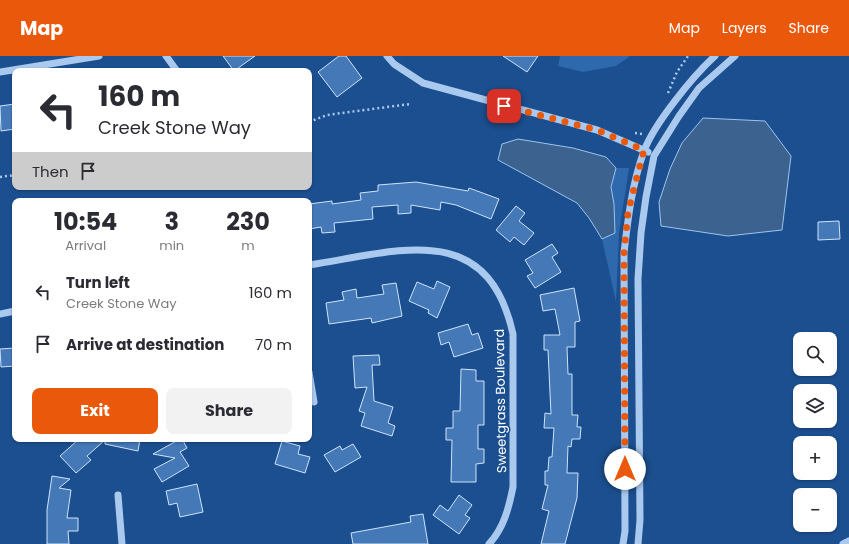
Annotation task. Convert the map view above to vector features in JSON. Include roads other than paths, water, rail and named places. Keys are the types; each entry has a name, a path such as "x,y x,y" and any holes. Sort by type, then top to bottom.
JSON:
{"street":[{"path":"25,68 99,56"},
{"path":"166,56 175,68"},
{"path":"387,56 408,75 423,83 597,130 644,150 654,156"},
{"path":"622,544 625,531 624,253 628,212 644,150 682,92 715,56"},
{"path":"638,544 640,520 638,279 641,233 654,156 678,116 699,88 735,56"},
{"path":"0,72 12,70"},
{"name":"Sweetgrass Boulevard","path":"312,266 412,249 438,250 465,259 486,275 498,291 508,311 513,334 513,487 509,505 501,528 489,544"},
{"path":"0,314 12,312"},
{"path":"312,390 314,402"},
{"path":"118,495 122,544"},
{"path":"843,544 849,541"}]}
